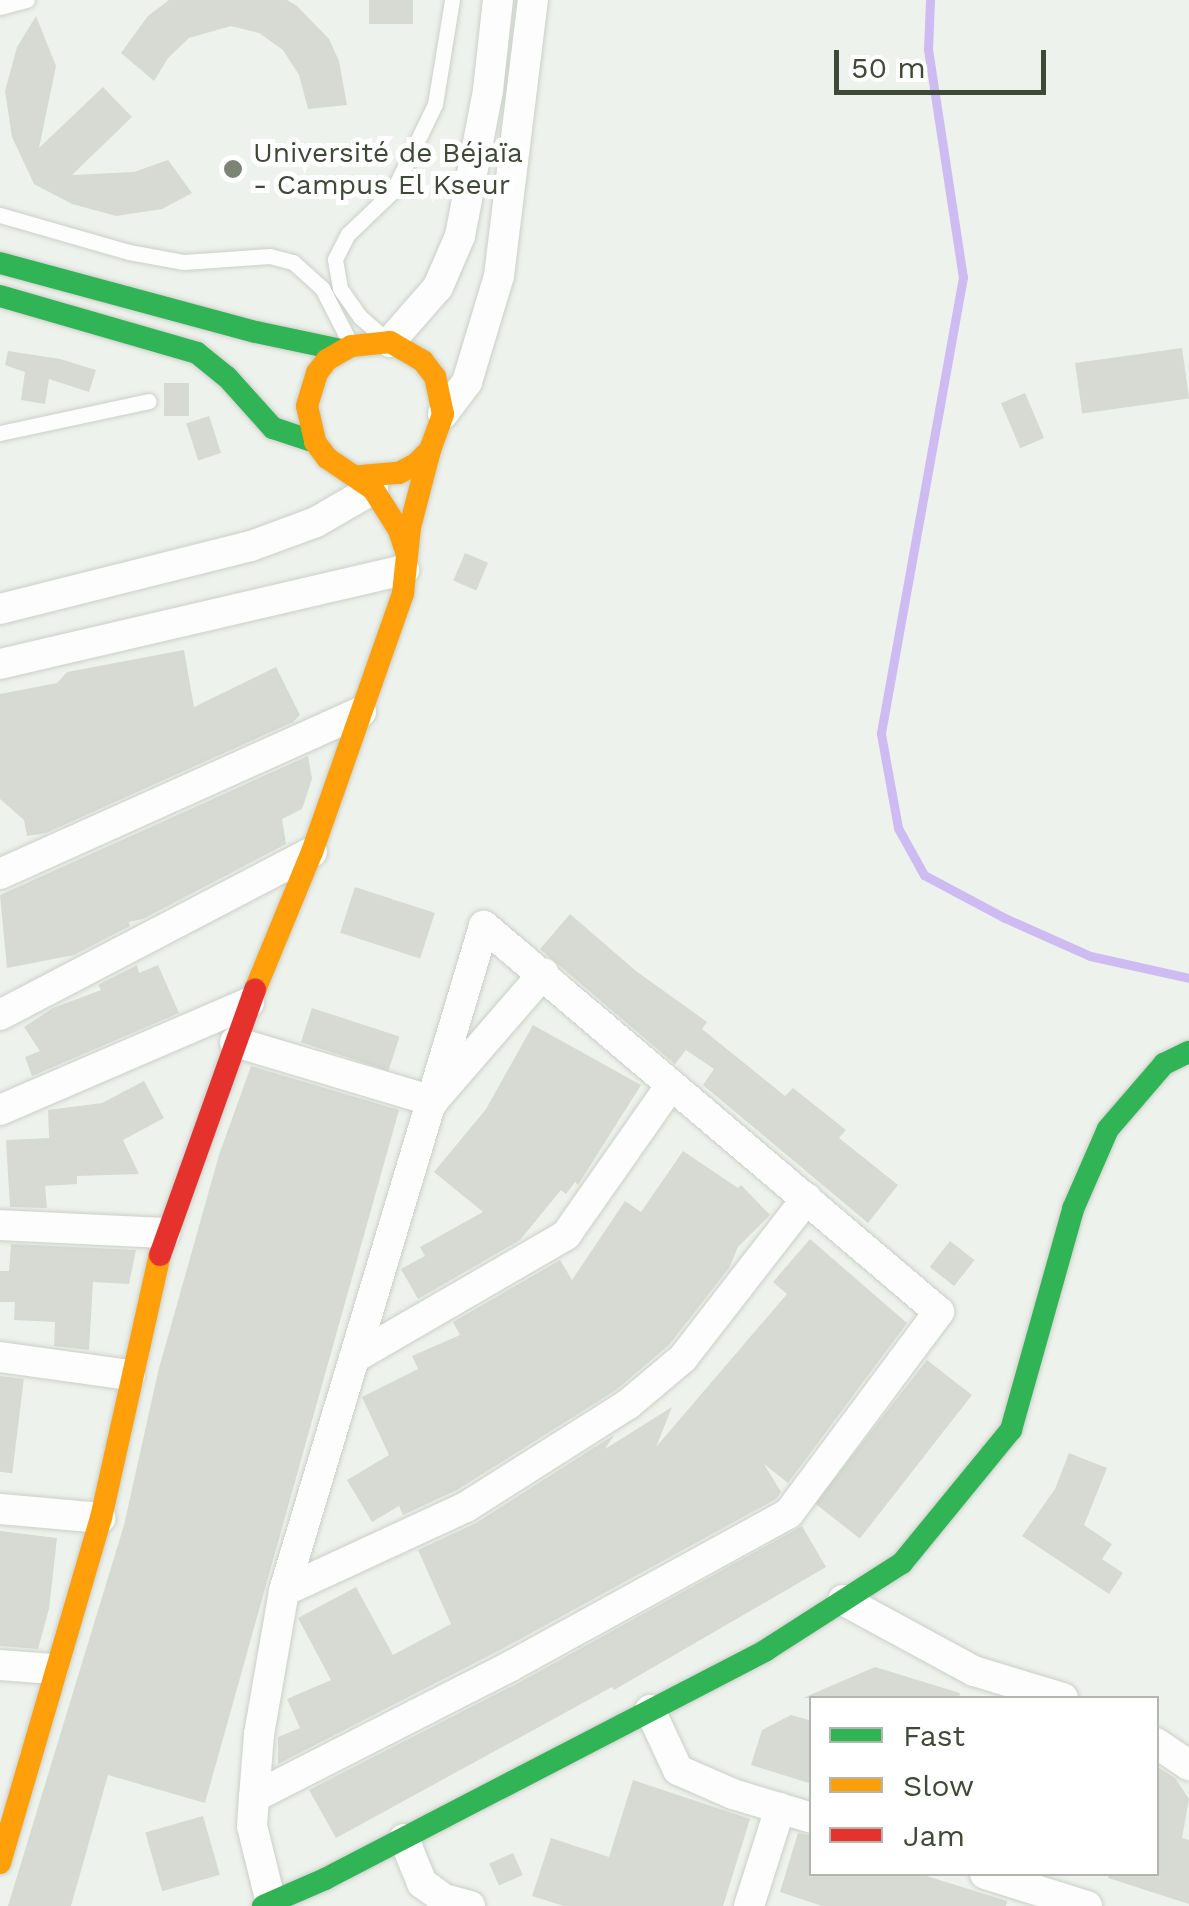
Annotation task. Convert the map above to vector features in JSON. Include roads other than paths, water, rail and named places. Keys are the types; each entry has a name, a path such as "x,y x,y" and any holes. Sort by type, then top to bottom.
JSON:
{"street":[{"path":"390,342 438,286 460,236 488,90 498,0"},
{"path":"0,1863 7,1818 54,1669 73,1623 101,1518 130,1375 165,1233 249,1003 312,852 402,593 405,561 430,450 444,414 466,382 500,276 533,0"},
{"path":"0,263 256,332 346,348 390,342 424,361 435,376 444,414"},
{"path":"0,296 198,353 227,376 273,428 315,442"},
{"path":"346,348 316,373 310,389 306,406 315,442 327,458 367,483 393,519 405,561"},
{"path":"0,610 267,541 316,522 367,483 399,473 430,450"},
{"path":"0,664 405,561"},
{"path":"0,874 361,712"},
{"path":"0,1015 312,852"},
{"path":"254,1796 510,1666 789,1513 939,1312 484,926 284,1590 259,1734 254,1796 252,1826 267,1904 404,1838 766,1650 902,1563 1011,1430 1073,1209 1108,1130 1164,1064 1189,1052"},
{"path":"433,1101 544,973"},
{"path":"0,1110 249,1003"},
{"path":"235,1042 433,1101"},
{"path":"354,1358 566,1235 672,1085"},
{"path":"284,1590 466,1506 627,1405 683,1358 807,1198"},
{"path":"0,1226 165,1233"},
{"path":"0,1357 130,1375"},
{"path":"0,1509 101,1518"},
{"path":"843,1600 974,1671 1056,1696"},
{"path":"0,1665 54,1669"},
{"path":"650,1710 678,1770 733,1794 809,1817"},
{"path":"1159,1745 1189,1765"},
{"path":"749,1906 780,1808"},
{"path":"404,1838 422,1883 444,1899 470,1906"},
{"path":"991,1876 1088,1906"}],"lane":[{"path":"0,7 27,0"},
{"path":"390,342 360,317 340,288 336,259 348,234 393,190 435,104 452,0"},
{"path":"0,215 128,252 184,262 270,256 292,262 322,288 346,348"},
{"path":"0,433 148,401"}],"waterway":[{"path":"930,0 928,49 963,277 881,734 898,828 924,875 1005,918 1090,956 1189,978"}],"place":[{"name":"Université de Béjaïa - Campus El Kseur","path":"233,169"}]}
